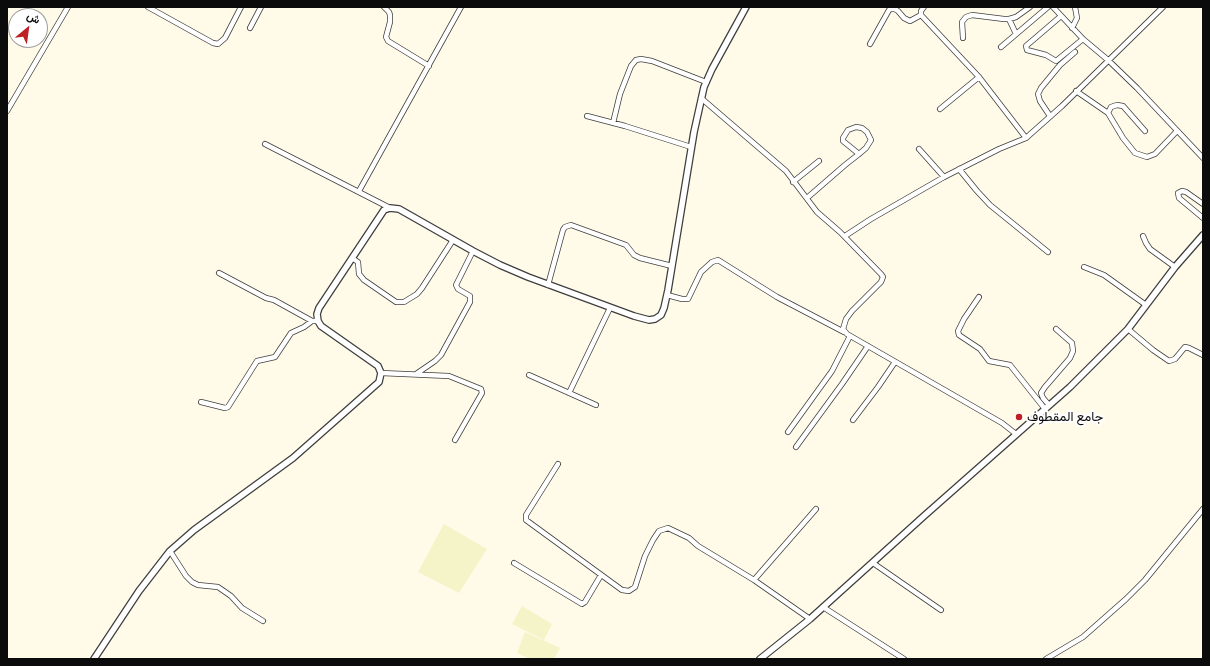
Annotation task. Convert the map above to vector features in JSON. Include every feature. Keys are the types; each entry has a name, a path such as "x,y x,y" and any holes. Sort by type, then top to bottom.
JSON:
{"street":[{"path":"7,111 68,7"},
{"path":"148,7 213,44 218,44 224,38 241,7"},
{"path":"250,28 261,7"},
{"path":"384,7 390,15 390,22 386,37 388,41 429,66"},
{"path":"359,191 461,7"},
{"path":"265,144 390,208 399,210 500,265 610,308 649,320 655,319 661,315 667,295 691,147 701,98 706,82 746,7"},
{"path":"870,44 889,10 893,8 904,18 910,21 921,15 921,11 924,7"},
{"path":"963,38 962,22 966,17 972,15 1009,19 1016,17 1030,7"},
{"path":"1001,47 1048,7"},
{"path":"1053,7 1083,39 1108,60 1137,88 1201,157 1203,151"},
{"path":"1072,28 1077,18 1075,7"},
{"path":"845,236 871,219 944,177 999,149 1026,138 1163,7"},
{"path":"921,15 979,77 1026,138"},
{"path":"1061,16 1026,46 1027,50 1046,55 1056,61 1083,39"},
{"path":"1009,19 1016,34"},
{"path":"1050,116 1040,101 1038,94 1041,88 1060,65 1075,52"},
{"path":"613,123 620,94 631,66 636,60 641,59 652,61 706,82"},
{"path":"940,109 979,77"},
{"path":"1076,91 1108,113 1123,138 1136,153 1147,157 1155,154 1177,131"},
{"path":"701,98 782,168 817,212 845,236 883,277 881,282 852,311 843,326 844,332"},
{"path":"1108,113 1111,107 1117,105 1123,106 1145,132"},
{"path":"587,116 691,147"},
{"path":"807,198 845,164 859,154 871,140 867,132 856,127 848,130 843,138 843,141 859,154"},
{"path":"919,150 944,177"},
{"path":"794,182 819,161"},
{"path":"959,169 990,205 1048,252"},
{"path":"1203,204 1186,192 1182,191 1178,193 1180,198 1203,218"},
{"path":"201,402 225,408 228,407 257,361 275,357 291,333 315,321 318,311 382,212 390,208"},
{"path":"548,285 563,230 571,225 626,245 634,255 640,258 672,266"},
{"path":"760,659 810,619 1070,387 1128,329 1175,267 1203,235"},
{"path":"1143,236 1150,249 1175,267"},
{"path":"352,258 358,262 359,274 364,280 396,302 404,302 417,294 422,288 453,240"},
{"path":"416,374 436,361 441,355 471,300 469,294 458,288 456,285 473,251"},
{"path":"667,295 688,299 701,272 712,262 718,260 777,297 844,332 1002,423 1016,434"},
{"path":"1084,267 1104,275 1146,305"},
{"path":"94,659 139,591 170,551 215,514 293,458 377,385 381,377 381,373 375,363 315,321 274,300 266,298 219,273"},
{"path":"979,297 964,319 958,331 959,335 980,349 989,361 1010,365 1047,407"},
{"path":"569,393 610,308"},
{"path":"1047,407 1041,393 1070,358 1073,351 1072,344 1056,329"},
{"path":"1128,329 1153,350 1169,360 1175,359 1185,347 1203,355"},
{"path":"788,432 832,371 850,336"},
{"path":"796,447 868,346"},
{"path":"853,420 895,362"},
{"path":"381,373 449,376 481,389 482,393 455,440"},
{"path":"529,375 596,405"},
{"path":"558,464 526,515 526,520 622,590 630,591 634,588 645,556 653,540 659,531 668,528 689,538 698,546 754,580 810,619"},
{"path":"754,580 816,509"},
{"path":"1046,659 1083,637 1126,599 1144,580 1203,509"},
{"path":"170,551 186,576 192,582 198,585 218,587 231,596 242,608 263,621"},
{"path":"514,563 582,604 601,575"},
{"path":"872,563 941,610"},
{"path":"823,607 904,659"}],"shaded area":[{"path":"444,524 487,549 459,593 418,572"},
{"path":"522,606 552,624 544,640 512,624"},
{"path":"525,632 560,648 554,659 530,659 517,653"}],"place":[{"name":"جامع المقطوف","path":"1019,417"}]}
